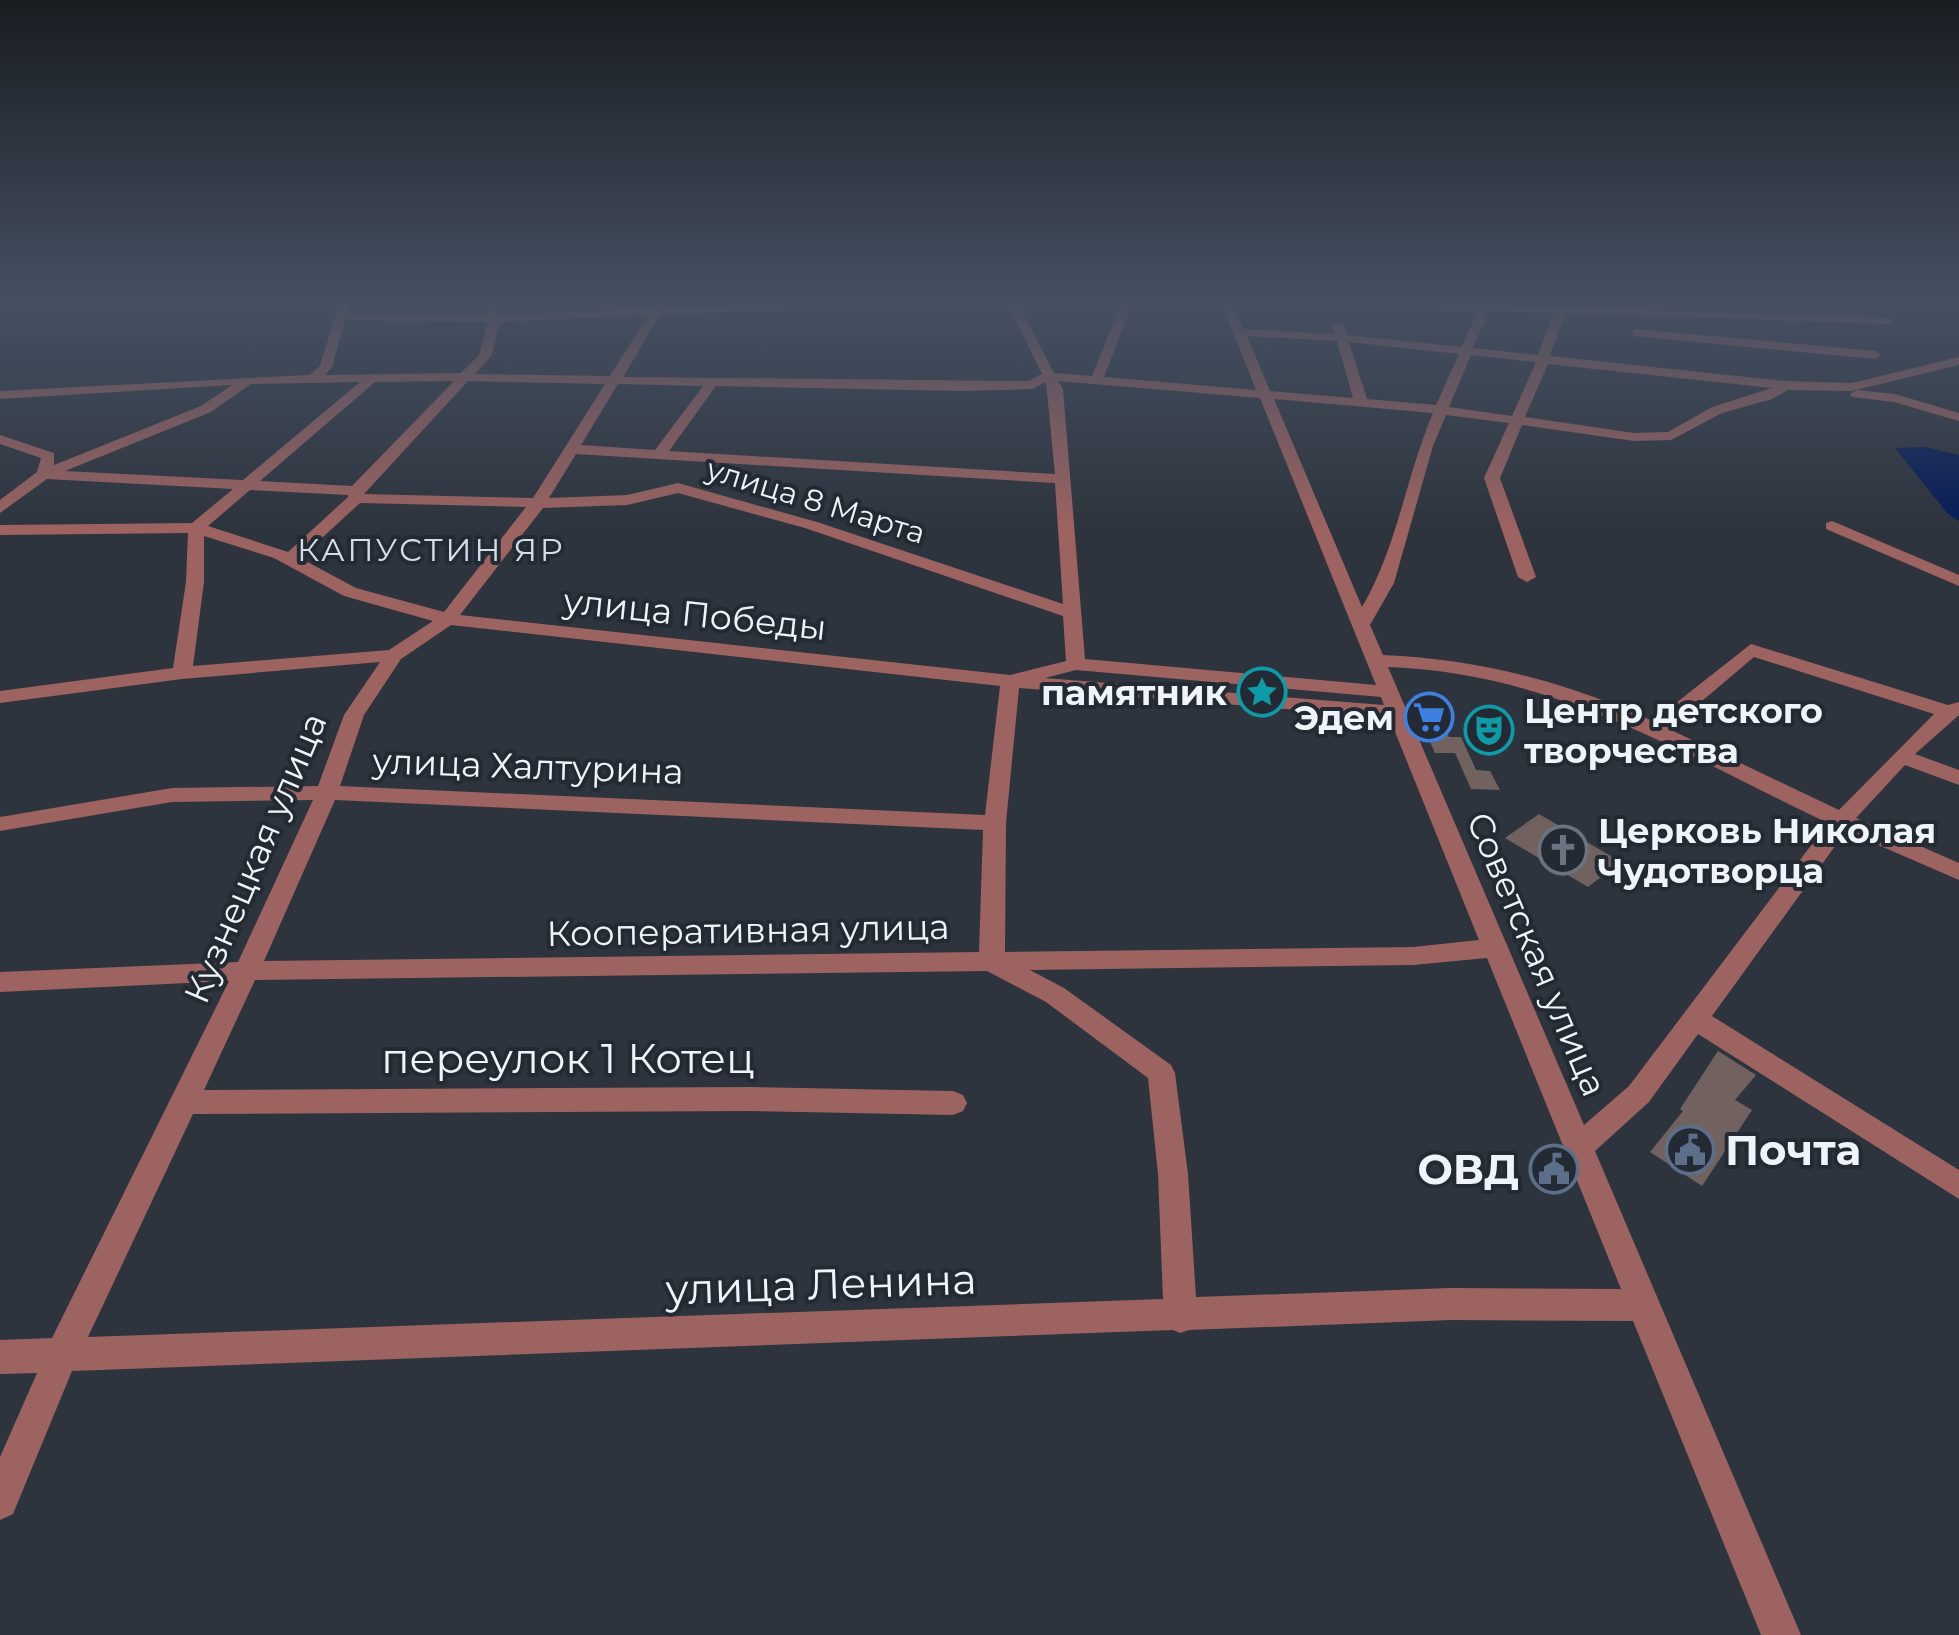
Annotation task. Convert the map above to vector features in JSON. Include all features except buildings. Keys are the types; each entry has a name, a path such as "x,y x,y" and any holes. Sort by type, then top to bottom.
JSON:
{"street":[{"name":"Кузнецкая улица","path":"0,1501 62,1354 247,971 326,793 354,715 394,655 448,618 538,503 616,377"},
{"path":"0,396 313,378 963,387 1032,385 1046,377"},
{"path":"1049,377 1056,389 1076,664"},
{"path":"1058,377 1442,410 1634,436 1671,436 1717,410 1767,396 1786,386 1852,387 1892,377"},
{"path":"1096,382 1098,377"},
{"name":"Советская улица","path":"1258,377 1782,1635"},
{"path":"1354,377 1361,403"},
{"path":"1362,624 1385,582 1426,446 1456,377"},
{"path":"1528,576 1492,478 1536,377"},
{"path":"1735,377 1895,398 1959,417"},
{"path":"1781,377 1786,386"},
{"path":"182,673 195,582 196,528 372,378"},
{"path":"290,559 356,495 460,378"},
{"path":"0,508 44,474 206,409 248,380"},
{"path":"661,452 712,383"},
{"path":"0,439 50,456 44,474"},
{"path":"572,449 1061,479"},
{"name":"улица 8 Марта","path":"44,474 538,503 627,500 678,488 811,525 1075,614"},
{"path":"1832,526 1959,582"},
{"name":"улица Победы","path":"0,530 196,528 290,559 350,592 448,618 1010,681 1394,702"},
{"path":"1655,730 1750,650 1954,710"},
{"path":"0,697 182,673 394,655"},
{"path":"1377,661 1423,660 1523,678 1599,702 1842,821 1959,872"},
{"path":"1180,1316 1173,1174 1160,1073 1055,996 992,962 996,823 1010,681 1076,664 1394,702"},
{"path":"1580,1147 1639,1094 1842,821 1902,756 1954,710"},
{"path":"1902,756 1959,778"},
{"name":"улица Халтурина","path":"0,824 172,795 326,793 996,823"},
{"name":"Кооперативная улица","path":"0,982 247,971 1412,956 1496,948"},
{"path":"1694,1018 1959,1186"},
{"name":"переулок 1 Котец","path":"184,1102 953,1103"},
{"name":"улица Ленина","path":"0,1357 1451,1304 1645,1305"}],"water":[{"path":"1925,447 1959,455 1959,521 1947,513 1895,448"}],"place":[{"name":"памятник","path":"1262,692"},
{"name":"Эдем","path":"1429,717"},
{"name":"Центр детского творчества","path":"1489,730"},
{"name":"Церковь Николая Чудотворца","path":"1563,850"},
{"name":"Почта","path":"1690,1150"},
{"name":"ОВД","path":"1554,1169"}],"district":[{"name":"КАПУСТИН ЯР","path":"431,549"}]}
